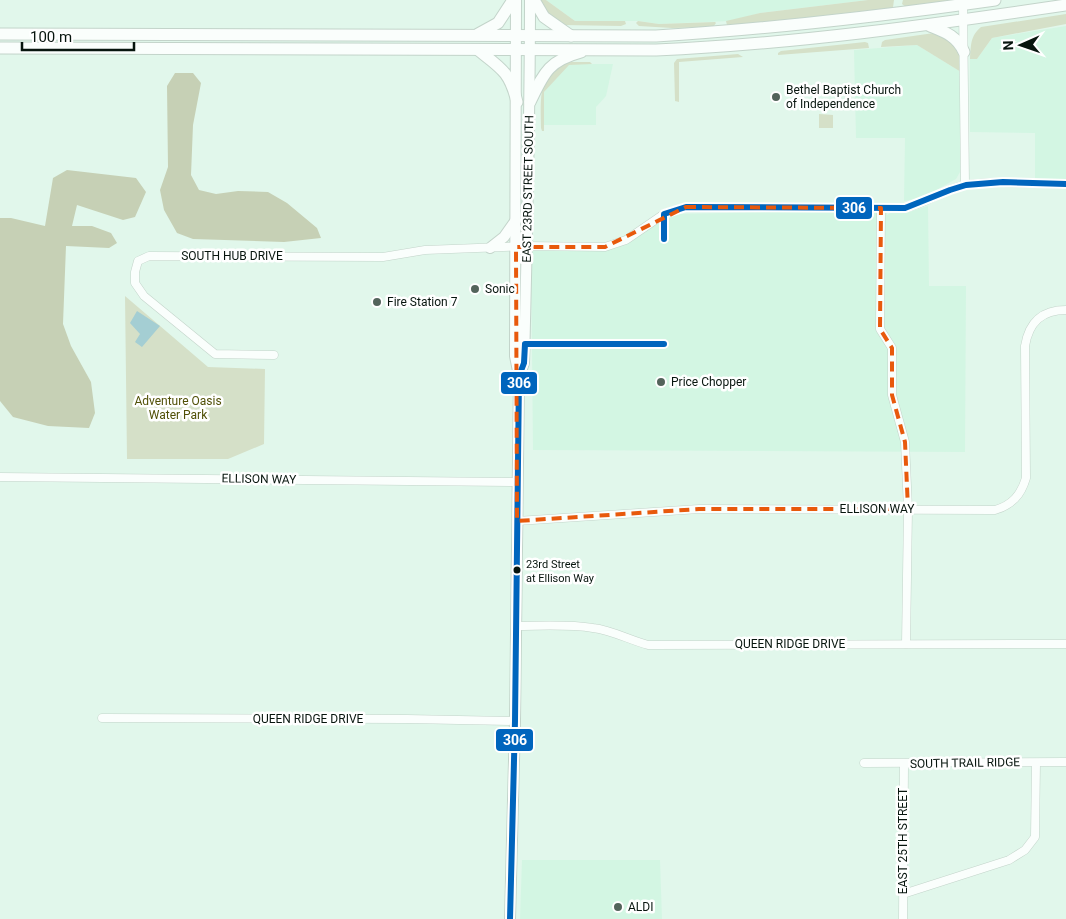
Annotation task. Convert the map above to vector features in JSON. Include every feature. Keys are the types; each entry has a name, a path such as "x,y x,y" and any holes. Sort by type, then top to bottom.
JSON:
{"highway":[{"path":"472,36 498,23 515,0"},
{"path":"532,0 544,17 571,36"},
{"path":"0,34 656,36 741,31 824,23 995,0"},
{"path":"0,48 656,50 720,47 826,38 1066,5"},
{"path":"928,25 953,37 964,52"},
{"path":"530,102 546,70 553,64 575,53 591,49"},
{"path":"478,50 507,74 517,102"}],"main road":[{"name":"EAST 23RD STREET SOUTH","path":"510,919 515,722 519,376 524,363 521,247 516,220 517,36 515,0"},
{"name":"EAST 23RD STREET SOUTH","path":"521,247 530,189 530,36 532,0"},
{"path":"490,248 504,238 516,220"}],"street":[{"path":"963,5 965,185"},
{"name":"SOUTH HUB DRIVE","path":"274,355 215,354 144,296 135,283 138,261 148,256 383,257 425,250 605,247 635,235 664,214 686,207 905,208 919,205 944,191 965,185 983,183 1066,184"},
{"path":"881,208 880,329 892,348 892,395 906,442 908,509 906,644"},
{"name":"ELLISON WAY","path":"517,522 699,509 995,510 1004,508 1014,501 1022,490 1026,478 1026,336 1030,327 1042,315 1054,310 1066,310"},
{"name":"ELLISON WAY","path":"0,477 518,482"},
{"name":"QUEEN RIDGE DRIVE","path":"516,626 593,628 613,632 629,640 648,645 1066,644"},
{"name":"QUEEN RIDGE DRIVE","path":"102,718 407,719 515,722"},
{"name":"SOUTH TRAIL RIDGE","path":"864,763 1066,762"},
{"path":"903,894 1009,860 1025,850 1035,837 1036,763"},
{"name":"EAST 25TH STREET","path":"903,919 904,764"}],"highlighted area":[{"path":"686,207 881,208 880,329 892,348 892,395 905,442 908,509 699,509 517,521 516,247 605,247"}],"shaded area":[{"path":"546,0 868,0 760,13 730,21 659,24 639,21 575,21"},
{"path":"1066,26 1066,180 1035,179 1035,133 970,132 970,59 977,59 992,38"},
{"path":"917,45 961,72 960,172 956,179 922,198 904,201 905,138 856,138 854,50"},
{"path":"569,64 613,64 606,96 596,107 596,125 543,125 544,92"},
{"path":"175,73 193,73 201,83 193,125 191,175 199,190 216,194 238,191 268,192 287,203 317,228 321,238 284,242 193,239 177,233 164,210 160,190 168,167 167,86"},
{"path":"67,170 136,178 146,192 135,217 123,220 77,205 72,226 92,226 111,233 117,243 109,248 66,246 63,324 71,346 91,382 95,413 89,428 48,426 13,417 0,401 0,218 11,218 45,226 53,178"},
{"path":"928,206 929,286 966,286 965,452 533,450 531,250 617,248 670,214 887,210 887,215 890,213 909,212"},
{"path":"522,860 660,860 662,919 520,919"}],"green space":[{"path":"538,0 546,0 575,21 625,21 626,24 621,26 563,25 553,20"},
{"path":"868,0 894,0 893,7 890,9 730,26 727,25 726,21 760,13"},
{"path":"903,0 951,0 906,7 902,4"},
{"path":"1066,14 1066,24 992,38 977,59 970,59 973,38 981,27"},
{"path":"638,21 659,24 716,23 713,27 672,28 639,26 636,23"},
{"path":"934,33 948,39 956,47 960,58 961,72 917,45 881,47 882,42 885,40"},
{"path":"868,43 869,48 778,55 781,51"},
{"path":"738,54 743,57 679,62 679,102 675,101 674,63 677,59"},
{"path":"571,62 590,62 592,64 569,65 544,92 544,131 542,131 541,97 546,78 560,65"},
{"path":"819,114 833,115 833,128 819,128"},
{"name":"Adventure Oasis Water Park","path":"125,296 208,367 265,369 264,444 228,459 127,459"}],"water":[{"path":"137,311 160,326 142,347 135,342 140,334 130,323"}],"transit line":[{"name":"306","path":"664,239 664,214 686,207 905,208 966,185 1003,182 1066,184"},
{"name":"306","path":"510,919 515,721 519,376 524,363 525,344 664,344"}],"place":[{"name":"Bethel Baptist Church of Independence","path":"776,97"},
{"name":"Sonic","path":"475,289"},
{"name":"Fire Station 7","path":"377,302"},
{"name":"Price Chopper","path":"661,382"},
{"name":"23rd Street at Ellison Way","path":"517,570"},
{"name":"ALDI","path":"618,907"}]}
